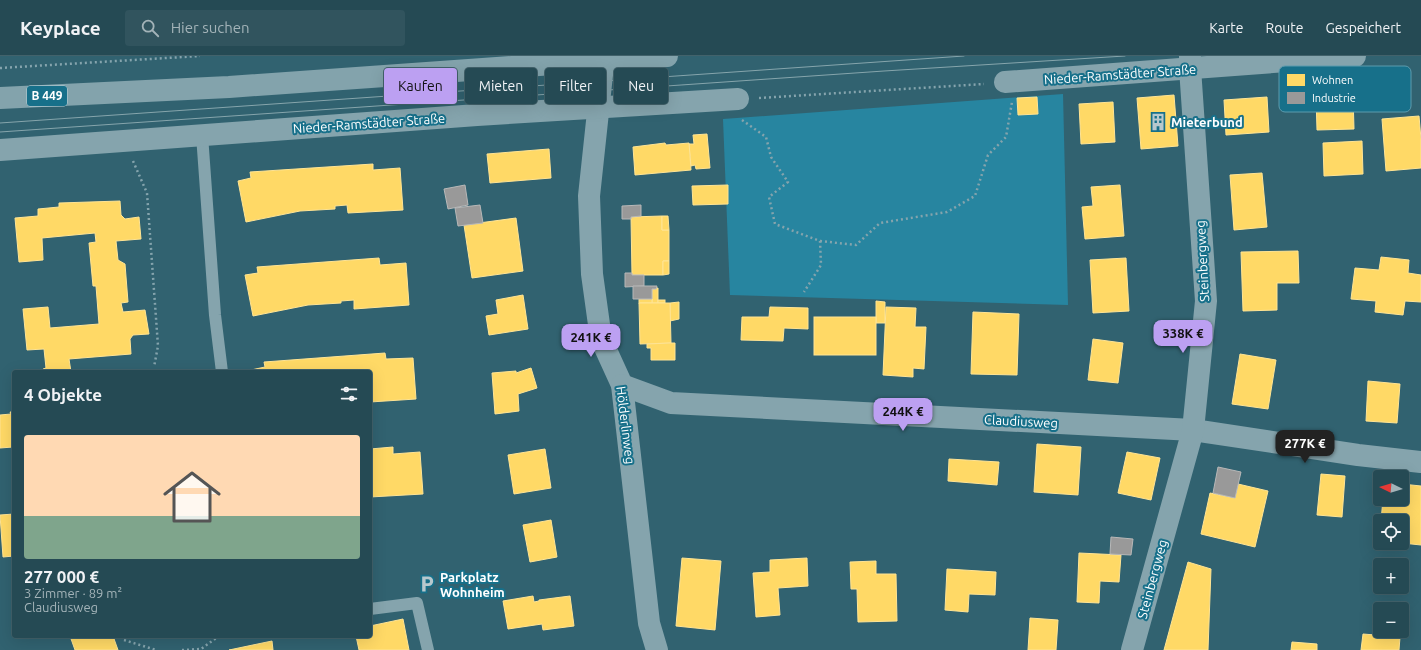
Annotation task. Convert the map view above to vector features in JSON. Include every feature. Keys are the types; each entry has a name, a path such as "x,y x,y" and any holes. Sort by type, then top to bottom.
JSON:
{"main road":[{"name":"B 449","path":"0,98 225,87 604,58 667,56"}],"street":[{"name":"Nieder-Ramstädter Straße","path":"1005,82 1190,62 1355,56"},
{"name":"Hölderlinweg","path":"604,58 589,196 592,274 601,339 622,385 649,623 657,650"},
{"name":"Steinbergweg","path":"1132,650 1193,430 1206,301 1190,62"},
{"name":"Nieder-Ramstädter Straße","path":"0,150 599,107 738,100"},
{"name":"Claudiusweg","path":"622,385 671,403 1193,430 1421,462"}],"lane":[{"path":"202,135 222,370"},
{"path":"372,609 417,602 428,650"}],"path":[{"path":"0,68 200,56"},
{"path":"738,100 1005,82 1012,101 1006,136 988,155 975,196 947,212 880,223 856,245 820,241 775,224 769,196 788,182 771,157 766,137 746,123"},
{"path":"124,141 146,193 158,346 154,367"},
{"path":"804,292 821,265 820,241"},
{"path":"182,650 202,649 216,638"},
{"path":"124,640 156,650"}],"shaded area":[{"path":"1063,94 1068,305 730,295 723,119"}],"building: Wohnen":[{"name":"Mieterbund","path":"1174,95 1178,146 1141,149 1137,98"},
{"path":"1037,97 1038,114 1018,115 1017,98"},
{"path":"1267,97 1269,132 1226,135 1224,100"},
{"path":"1113,102 1115,142 1081,144 1079,104"},
{"path":"1316,112 1354,112 1354,129 1317,130"},
{"path":"1419,116 1421,168 1386,171 1382,119"},
{"path":"707,134 710,168 696,169 695,165 691,166 689,144 694,144 693,135"},
{"path":"1362,141 1363,174 1324,176 1323,143"},
{"path":"665,143 666,145 689,143 691,170 635,175 633,147"},
{"path":"549,149 551,178 490,183 487,154"},
{"path":"373,164 373,170 400,168 403,210 348,213 347,205 335,206 335,209 300,211 246,222 238,181 251,178 250,172"},
{"path":"1262,173 1267,227 1234,230 1230,175"},
{"path":"728,185 728,204 693,205 692,186"},
{"path":"1120,185 1124,236 1085,239 1082,207 1093,206 1091,187"},
{"path":"120,201 121,215 125,219 139,217 141,239 116,241 118,260 125,264 128,302 121,303 123,312 145,310 149,334 133,335 130,339 131,354 69,359 71,370 43,370 46,368 44,349 27,350 23,309 48,307 50,328 99,324 96,286 93,286 89,243 96,242 95,233 42,238 43,260 19,262 15,218 38,216 38,209 59,207 59,203"},
{"path":"662,216 662,230 669,230 669,261 663,261 663,275 632,275 631,217"},
{"path":"662,216 668,216 669,230 662,230"},
{"path":"516,218 523,271 472,278 464,225"},
{"path":"1298,251 1299,283 1277,283 1277,310 1243,311 1241,252"},
{"path":"1381,257 1409,260 1408,273 1421,275 1421,302 1405,301 1403,315 1375,312 1376,301 1351,299 1355,268 1379,270"},
{"path":"379,258 380,265 406,263 409,305 354,309 354,300 341,301 341,303 308,305 253,316 245,275 258,273 257,267"},
{"path":"1126,258 1129,311 1093,313 1090,260"},
{"path":"663,261 669,261 669,274 663,275"},
{"path":"657,288 658,303 652,303 652,289"},
{"path":"523,295 528,329 489,335 486,316 498,314 496,300"},
{"path":"639,299 652,299 652,303 639,303"},
{"path":"658,300 665,300 665,303 658,303"},
{"path":"876,301 885,302 885,323 876,323"},
{"path":"679,302 679,319 670,321 670,303"},
{"path":"639,303 670,303 671,343 640,344"},
{"path":"770,307 808,308 808,329 784,328 783,341 741,340 742,317 769,317"},
{"path":"886,307 916,308 915,327 926,327 924,369 913,368 913,377 883,375"},
{"path":"973,312 1019,314 1017,375 971,374"},
{"path":"814,317 876,317 876,355 814,355"},
{"path":"1093,339 1123,343 1118,383 1088,380"},
{"path":"675,343 675,360 651,360 651,348 647,348 647,344"},
{"path":"385,353 386,359 413,358 416,399 372,402 372,370 251,370 265,367 264,362"},
{"path":"1240,354 1276,360 1268,409 1232,404"},
{"path":"531,368 537,388 518,394 519,411 495,414 492,373 516,371 516,373"},
{"path":"1368,381 1400,384 1397,423 1366,421"},
{"path":"10,412 12,412 12,447 0,448 0,415 11,414"},
{"path":"1037,444 1081,447 1078,495 1034,492"},
{"path":"393,447 393,454 420,452 423,494 372,497 372,449"},
{"path":"545,449 551,488 514,494 508,455"},
{"path":"1127,452 1160,458 1151,500 1118,493"},
{"path":"949,459 999,462 997,485 948,481"},
{"path":"1321,474 1345,476 1342,517 1317,515"},
{"path":"1238,484 1268,491 1255,547 1201,534 1210,493 1235,498"},
{"path":"1409,485 1421,486 1421,545 1409,544 1409,514 1382,514 1382,506 1409,506"},
{"path":"12,514 12,556 3,557 0,515"},
{"path":"551,520 557,557 530,562 523,525"},
{"path":"1079,553 1121,555 1119,582 1100,581 1099,603 1077,602"},
{"path":"682,558 721,561 715,630 676,626"},
{"path":"807,558 808,586 778,588 780,615 756,617 753,573 770,572 770,560"},
{"path":"876,561 876,574 896,574 897,621 858,622 857,589 851,589 850,562"},
{"path":"1188,562 1211,569 1208,650 1164,650"},
{"path":"947,569 996,572 995,595 969,594 968,612 945,610"},
{"path":"533,596 534,602 570,596 574,626 543,630 542,624 508,629 503,601"},
{"path":"1030,618 1058,620 1056,650 1028,650"},
{"path":"403,619 409,650 359,650 356,638 372,638 372,626"},
{"path":"1363,634 1373,635 1373,638 1400,638 1399,650 1361,650"},
{"path":"71,638 114,638 118,650 75,650"},
{"path":"272,641 273,650 229,650"},
{"path":"1292,642 1317,644 1317,650 1291,650"}],"building: Industrie":[{"path":"465,185 468,205 448,209 444,189"},
{"path":"480,205 483,223 458,226 455,208"},
{"path":"641,205 641,216 631,217 631,219 622,219 622,206"},
{"path":"625,273 632,273 632,275 644,275 644,286 625,287"},
{"path":"633,286 657,286 656,289 652,289 652,299 633,299"},
{"path":"1218,467 1241,472 1235,498 1213,493"},
{"path":"1111,537 1133,539 1131,555 1110,554"}],"tram line":[{"path":"0,123 964,56"},
{"path":"0,132 884,71 1125,56"}],"place":[{"name":"Mieterbund","path":"1158,122"},
{"name":"Parkplatz Wohnheim","path":"427,584"}]}
